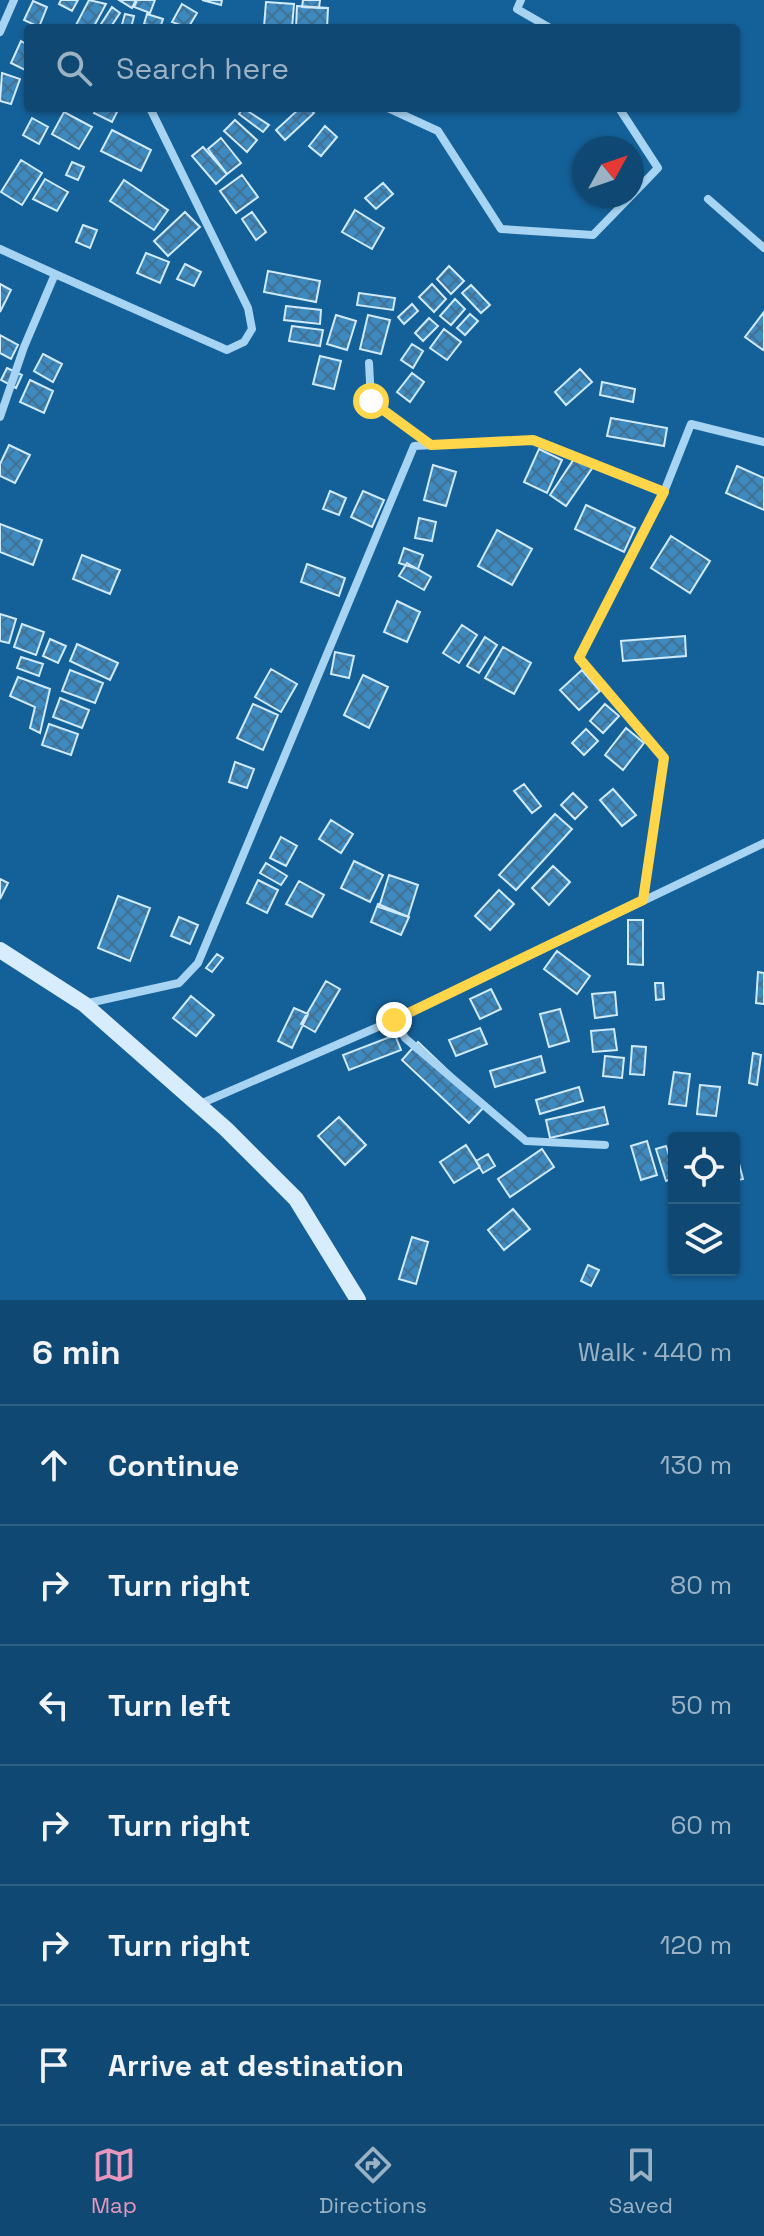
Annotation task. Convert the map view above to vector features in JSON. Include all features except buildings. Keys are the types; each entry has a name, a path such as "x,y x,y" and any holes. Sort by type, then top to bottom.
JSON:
{"street":[{"path":"0,32 14,0"},
{"path":"521,0 517,9 543,24"},
{"path":"0,5 10,10"},
{"path":"0,249 227,350 244,342 252,329 248,308 152,112"},
{"path":"397,112 438,131 501,229 593,235 619,208"},
{"path":"622,112 637,136"},
{"path":"644,146 658,168 644,182"},
{"path":"708,199 764,248"},
{"path":"0,417 55,274"},
{"path":"369,363 371,401 431,445"},
{"path":"643,900 664,758 579,658 664,492 691,424 764,442"},
{"path":"84,1004 179,983 198,963 414,446 533,440 664,492"},
{"path":"200,1104 394,1020 764,843"},
{"path":"0,950 84,1004 200,1104 296,1199 358,1300"},
{"path":"394,1020 405,1038 526,1141 605,1145"}],"route":[{"path":"371,401 431,445 533,440 664,492 579,658 664,758 643,900 394,1020"}]}
